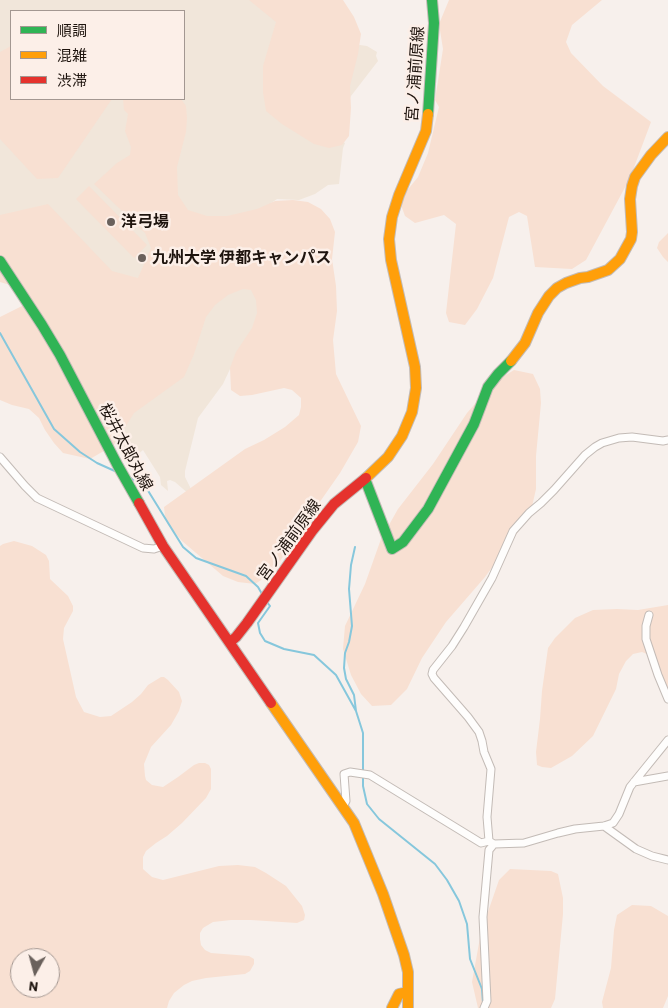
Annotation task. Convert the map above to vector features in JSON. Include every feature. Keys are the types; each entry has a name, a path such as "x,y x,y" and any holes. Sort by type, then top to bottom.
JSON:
{"main road":[{"name":"宮ノ浦前原線","path":"230,642 236,637 276,584 312,531 334,504 366,479 388,457 402,436 412,412 416,388 415,367 391,260 390,239 392,217 399,195 426,132 434,23 432,0"},
{"path":"366,479 392,549 399,546 428,509 474,424 488,387 525,343 538,313 549,296 566,283 608,270 620,259 631,240 630,199 635,177 650,155 668,137"},
{"name":"桜井太郎丸線","path":"0,261 60,355 127,483 163,546 230,642"},
{"path":"230,642 354,823 383,894 404,956 408,972 408,1008"},
{"path":"392,1008 399,994 408,992"}],"street":[{"path":"486,1005 483,916 491,843 487,817 491,770 479,732 434,678 433,670 464,627 492,578 513,531 585,456 602,443 619,438 632,437 668,440"},
{"path":"0,457 37,498 143,548 154,549 163,546"},
{"path":"649,615 646,626 646,640 668,699"},
{"path":"343,807 346,801 344,774 350,772 370,775 482,843 524,843 575,829 604,826 613,823 630,787 668,740"},
{"path":"634,782 668,776"},
{"path":"604,826 636,848 652,856 668,860"}],"shaded area":[{"name":"九州大学 伊都キャンパス","path":"0,0 300,0 353,44 367,46 377,52 378,61 346,105 341,141 345,143 339,184 328,185 315,194 299,200 277,199 247,220 284,263 240,361 230,369 223,384 198,418 185,471 185,477 191,489 190,495 170,480 167,481 168,491 161,485 160,477 143,450 136,456 110,439 0,251"},
{"path":"249,0 343,0 354,17 361,34 350,86 349,136 342,145 329,148 314,144 282,124 266,111 263,92 263,66 276,22"},
{"path":"449,0 602,0 572,25 566,42 571,53 603,86 651,122 630,178 586,260 572,269 535,267 527,216 519,212 509,217 493,278 477,309 465,325 449,322 446,313 456,224 444,215 415,223 405,216 401,205 401,198 418,177 428,153 439,107 435,100 443,49 439,24"},
{"path":"10,47 10,100 111,100 58,178 37,179 0,139 0,52"},
{"path":"123,100 182,100 186,106 186,132 177,167 178,195 188,210 207,216 227,216 257,209 275,201 293,200 308,202 321,209 330,219 335,232 332,259 337,311 333,340 336,374 361,426 358,442 340,473 272,573 255,584 238,582 223,576 182,541 168,525 164,507 245,449 285,427 299,415 301,398 292,390 284,388 240,396 231,390 230,368 236,352 252,328 257,313 256,300 251,290 243,289 228,295 215,305 206,317 184,377 134,413 114,445 90,459 63,453 45,430 39,418 29,409 0,400 0,317 22,306 26,295 10,285 0,282 0,215 48,204 112,271 138,278 151,248 145,233 94,184 117,163 130,155 131,147 125,131 128,114 124,110"},
{"name":"洋弓場","path":"89,186 147,245 134,258 76,199"},
{"path":"668,233 668,262 657,248 659,242"},
{"path":"514,370 533,374 540,389 541,403 536,456 536,489 531,511 485,577 446,622 422,658 407,689 391,705 372,706 361,694 351,675 343,649 345,626 365,584 381,539 398,509 433,464 467,413 493,383"},
{"path":"14,541 32,546 46,555 49,561 50,579 68,596 73,606 73,611 64,628 63,639 76,697 84,712 100,717 111,716 132,702 148,685 161,677 168,680 179,692 182,701 179,711 171,725 151,747 144,764 146,780 152,785 163,787 194,765 205,763 211,769 211,789 206,798 182,823 146,851 143,857 143,869 152,877 163,880 219,866 238,865 255,867 286,886 302,906 305,915 304,920 297,923 231,920 213,922 203,928 200,933 200,939 201,945 205,950 211,953 249,956 254,959 254,964 250,971 245,974 192,981 174,993 167,1008 0,1008 0,546"},
{"path":"668,605 668,691 649,655 642,652 633,654 626,661 619,674 616,689 593,736 572,756 551,768 537,765 536,752 548,648 555,638 575,618 593,610 638,610"},
{"path":"510,869 551,871 558,874 563,898 563,914 555,999 551,1008 478,1008 472,982 481,932 499,880"},
{"path":"632,905 651,906 668,916 668,996 663,1008 603,1008 602,1002 611,968 617,915"}],"waterway":[{"path":"0,333 54,429 80,452 97,463 117,472"},
{"path":"128,477 147,489 183,547 196,558 246,576 258,587 262,594"},
{"path":"355,547 349,589 352,626 345,653 344,668 346,679 354,695 356,711 363,733 363,786 367,804 379,819 435,864 447,880 459,901 467,924 470,959 482,989 483,1003"},
{"path":"267,602 270,606 258,623 260,633 265,641 284,649 314,655 336,675 356,711"}],"traffic: fast":[{"path":"428,114 434,23 432,0"},
{"path":"0,261 60,355 139,503"},
{"path":"365,479 392,549 403,542 428,509 474,424 488,387 511,361"}],"traffic: slow":[{"path":"366,478 388,457 402,436 412,412 416,388 415,367 391,260 389,239 392,217 399,195 426,131 428,114"},
{"path":"511,361 525,343 538,313 549,296 557,288 580,278 608,270 620,259 631,239 630,199 635,177 651,155 668,137"},
{"path":"271,703 354,823 383,894 404,955 408,972 408,1008"},
{"path":"392,1008 399,994 408,992"}],"traffic: jam":[{"path":"230,642 247,623 312,531 334,504 366,478"},
{"path":"139,503 163,546 271,703"}],"place":[{"name":"洋弓場","path":"111,222"},
{"name":"九州大学 伊都キャンパス","path":"142,258"}]}
